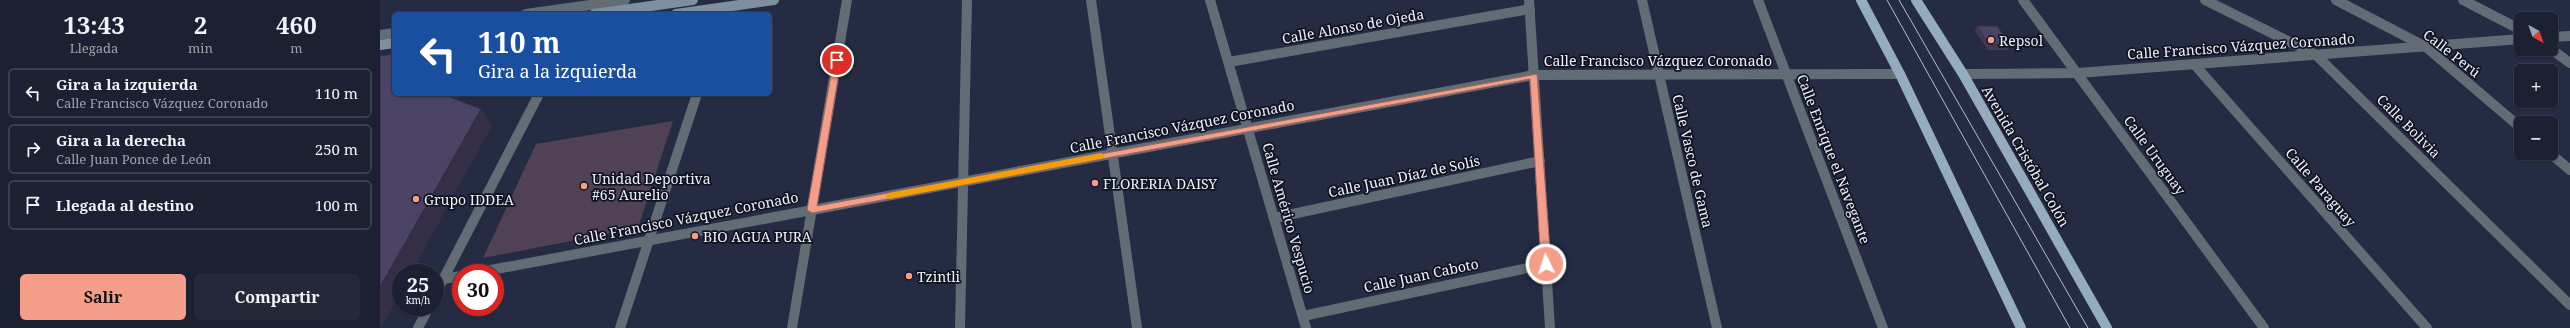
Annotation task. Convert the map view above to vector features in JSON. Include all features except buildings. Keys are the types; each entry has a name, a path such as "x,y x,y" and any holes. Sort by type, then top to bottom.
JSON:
{"main road":[{"path":"608,12 693,0"},
{"path":"700,12 725,10 774,0"},
{"path":"1861,0 1900,74 2021,328"},
{"name":"Avenida Cristóbal Colón","path":"1916,0 1963,74 2107,328"},
{"path":"380,45 392,43"}],"street":[{"path":"537,12 586,3 625,0"},
{"path":"792,328 847,0"},
{"path":"960,328 967,0"},
{"path":"1091,0 1137,328"},
{"name":"Calle Américo Vespucio","path":"1214,0 1229,62 1306,328"},
{"name":"Calle Vasco de Gama","path":"1642,0 1716,328"},
{"name":"Calle Enrique el Navegante","path":"1758,0 1883,328"},
{"name":"Calle Uruguay","path":"2023,0 2264,328"},
{"name":"Calle Bolivia","path":"2205,0 2316,55 2570,305"},
{"name":"Calle Perú","path":"2336,0 2426,47 2514,122"},
{"path":"2463,0 2514,26"},
{"path":"581,12 586,3"},
{"path":"1529,4 1550,328"},
{"name":"Calle Alonso de Ojeda","path":"1229,62 1529,4"},
{"path":"380,35 392,33"},
{"path":"2558,37 2570,36"},
{"name":"Calle Francisco Vázquez Coronado","path":"1963,74 2078,73 2514,40"},
{"path":"2558,54 2570,63"},
{"name":"Calle Paraguay","path":"2194,64 2427,328"},
{"name":"Calle Francisco Vázquez Coronado","path":"504,268 1534,75 1900,74"},
{"path":"444,277 538,96"},
{"path":"620,328 696,96"},
{"path":"2558,160 2570,170"},
{"name":"Calle Juan Díaz de Solís","path":"1274,218 1540,161"},
{"name":"Calle Juan Caboto","path":"1303,316 1546,264"},
{"path":"418,328 424,316"}],"shaded area":[{"name":"Unidad Deportiva #65 Aurelio","path":"673,121 638,228 483,258 536,144"}],"tram line":[{"path":"1887,0 2070,328"},
{"path":"1899,0 2088,328"}],"slow traffic":[{"path":"889,196 1101,156"}],"place":[{"name":"Repsol","path":"1991,40"},
{"name":"FLORERIA DAISY","path":"1095,183"},
{"name":"Unidad Deportiva #65 Aurelio","path":"584,186"},
{"name":"Grupo IDDEA","path":"416,199"},
{"name":"BIO AGUA PURA","path":"695,236"},
{"name":"Tzintli","path":"909,276"}],"route":[{"path":"837,60 812,210 1534,75 1546,264"}]}
